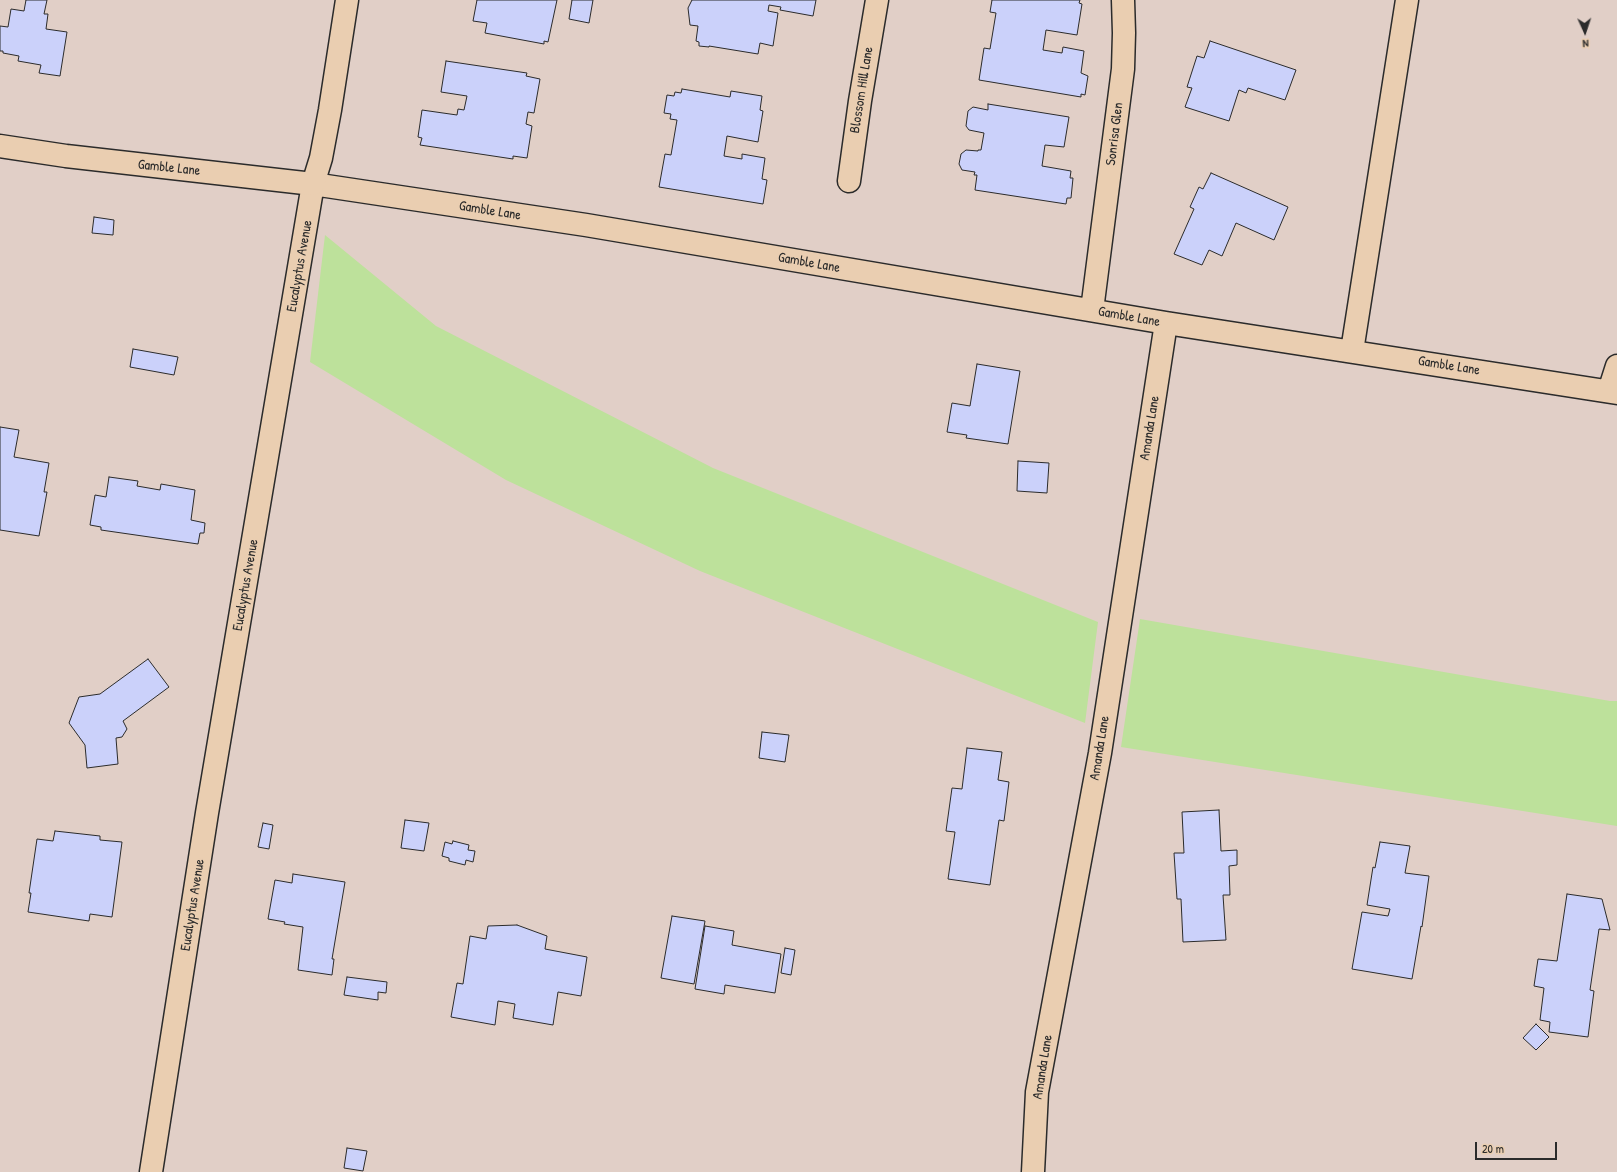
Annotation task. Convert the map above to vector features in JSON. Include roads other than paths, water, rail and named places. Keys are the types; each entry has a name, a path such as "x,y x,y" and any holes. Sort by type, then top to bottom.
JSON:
{"street":[{"name":"Eucalyptus Avenue","path":"150,1172 206,821 313,184 321,158 330,110 347,0"},
{"name":"Blossom Hill Lane","path":"849,181 860,101 877,0"},
{"name":"Sonrisa Glen","path":"1092,310 1123,69 1123,0"},
{"path":"1352,351 1407,0"},
{"name":"Gamble Lane","path":"0,146 66,156 313,184 586,225 1166,323 1613,392"},
{"name":"Amanda Lane","path":"1033,1172 1037,1092 1100,753 1166,323"},
{"path":"1613,392 1617,366"}]}
